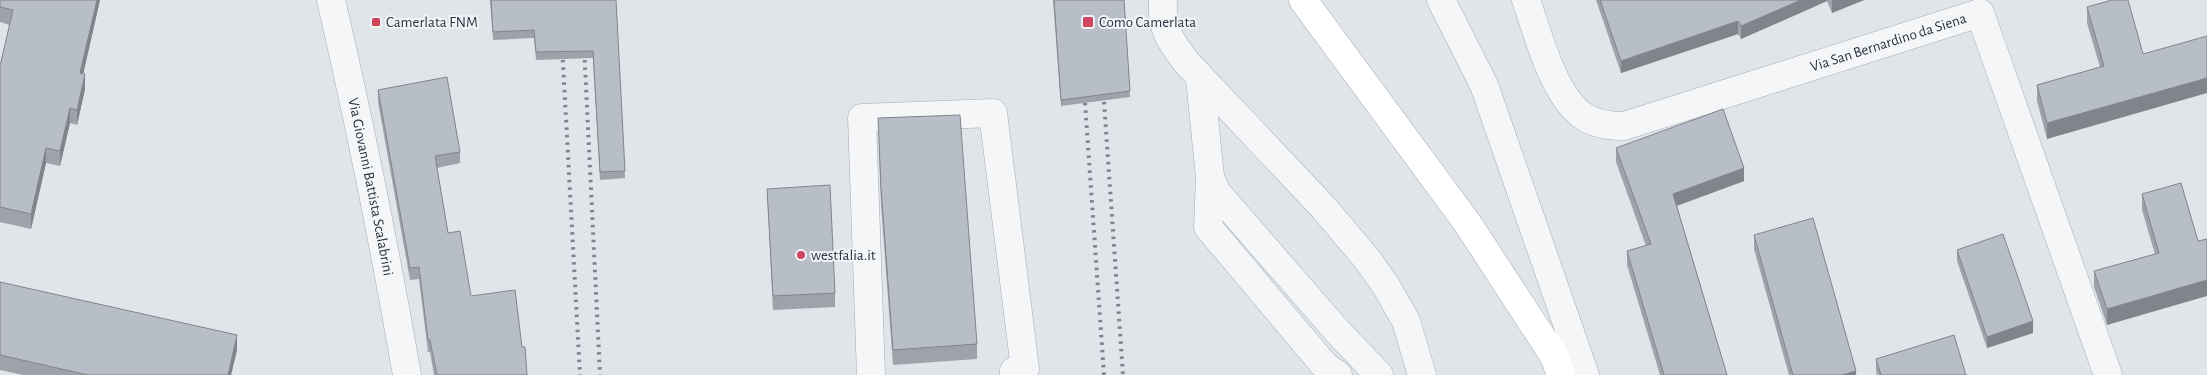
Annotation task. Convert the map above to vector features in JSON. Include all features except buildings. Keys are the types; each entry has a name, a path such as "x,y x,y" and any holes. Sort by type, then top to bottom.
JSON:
{"main road":[{"path":"1303,0 1468,224 1554,356 1561,375"}],"street":[{"name":"Via Giovanni Battista Scalabrini","path":"331,0 392,290 407,375"},
{"path":"1163,0 1162,19 1169,39 1200,79 1323,207 1367,259 1386,286 1406,321 1422,375"},
{"path":"1442,0 1484,85 1585,375"},
{"name":"Via San Bernardino da Siena","path":"1526,0 1545,58 1573,107 1584,117 1598,123 1624,126 1980,13 2108,375"},
{"path":"1200,79 1210,177 1208,227 1325,366 1338,375"},
{"path":"871,375 862,118 992,113 1025,369 1014,370 1014,375"},
{"path":"1210,177 1217,193 1338,332 1380,375"}],"railway":[{"path":"562,45 580,375"},
{"path":"584,45 600,375"},
{"path":"1103,87 1123,375"},
{"path":"1084,88 1104,375"}],"place":[{"name":"Camerlata FNM","path":"376,22"},
{"name":"Como Camerlata","path":"1088,22"},
{"name":"westfalia.it","path":"801,255"}]}
